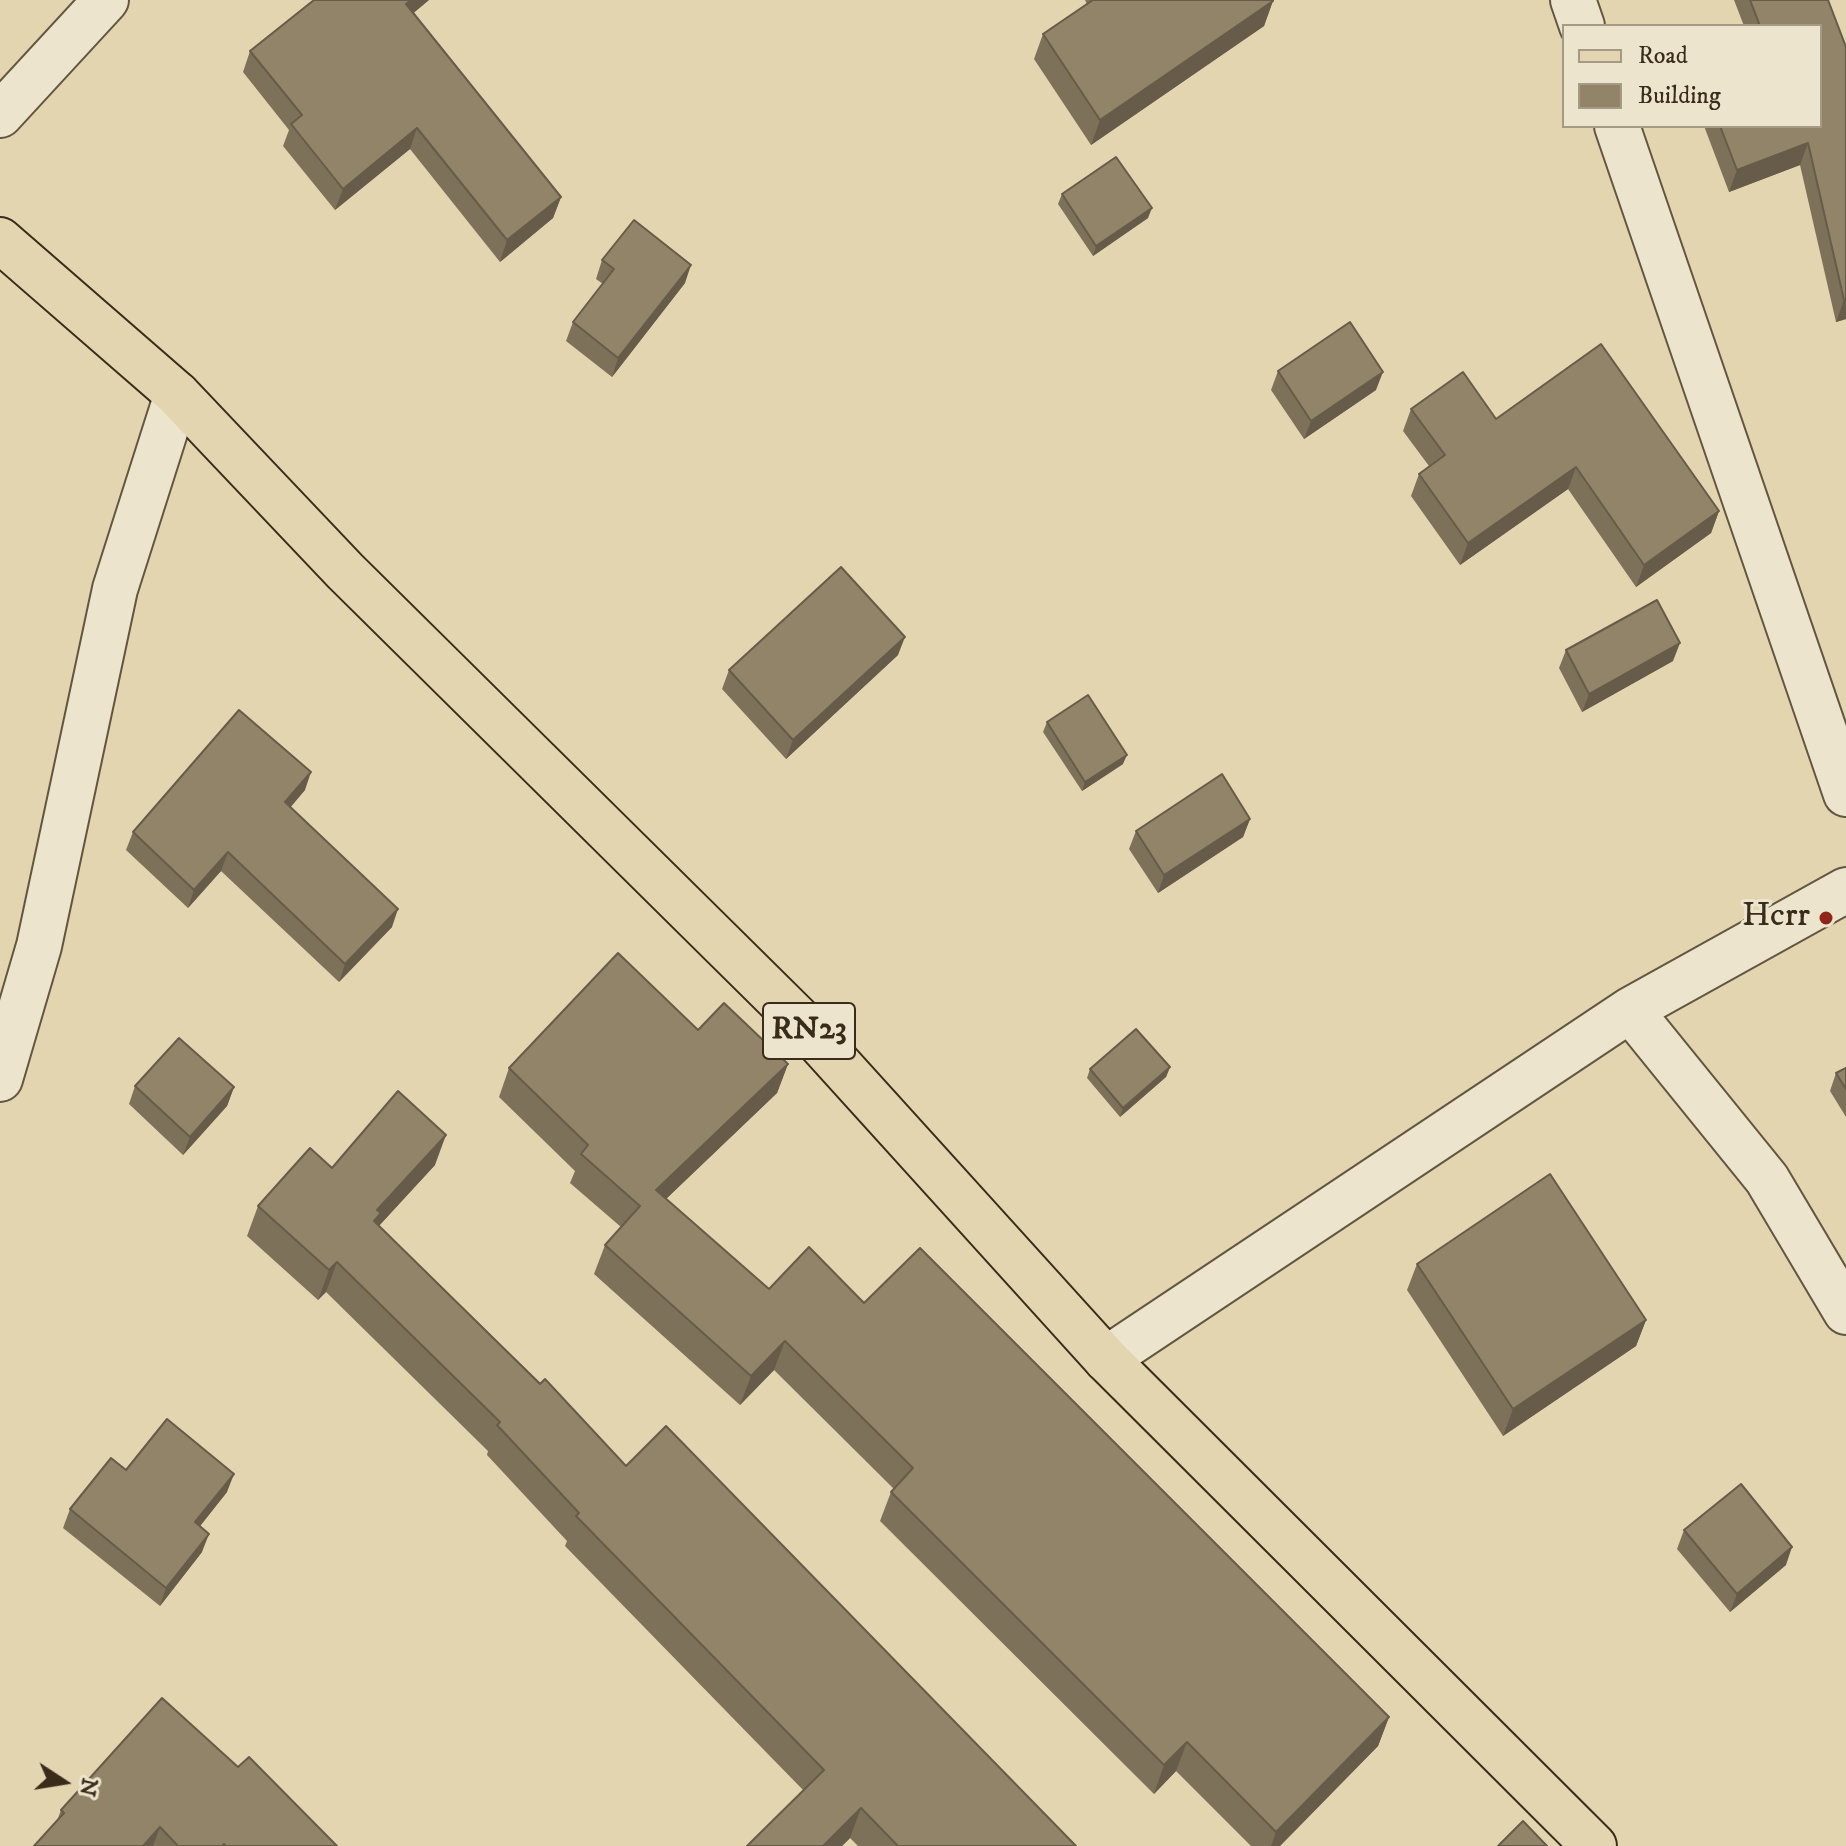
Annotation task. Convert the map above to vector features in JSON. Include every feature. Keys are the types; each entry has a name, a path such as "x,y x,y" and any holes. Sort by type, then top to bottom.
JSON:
{"main road":[{"name":"RN23","path":"0,240 177,394 345,571 798,1019 1106,1359 1594,1846"}],"street":[{"path":"0,115 106,0"},
{"path":"1573,0 1581,24"},
{"path":"1618,128 1846,794"},
{"path":"0,1079 39,946 115,589 177,394"},
{"path":"1106,1359 1630,1010 1846,890"},
{"path":"1630,1010 1767,1179 1846,1312"}],"building":[{"path":"314,0 411,0 406,4 561,197 507,240 417,128 343,189 291,124 302,115 250,51"},
{"path":"1093,0 1273,1 1100,120 1043,34"},
{"path":"1750,0 1828,0 1846,47 1844,300 1808,143 1737,170 1721,128 1822,128 1822,24 1759,24"},
{"path":"1116,157 1152,208 1096,246 1062,194"},
{"path":"634,220 691,265 618,358 573,322 614,269 602,260"},
{"path":"1350,322 1383,372 1311,421 1278,371"},
{"path":"1601,344 1719,511 1644,565 1576,467 1468,543 1419,474 1445,455 1411,409 1463,372 1496,419"},
{"path":"841,567 905,637 793,740 729,670"},
{"path":"1657,600 1680,643 1589,694 1566,650"},
{"path":"1088,695 1127,755 1085,782 1047,722"},
{"path":"239,710 311,772 285,802 398,909 345,964 228,852 194,890 133,832"},
{"path":"1222,774 1250,819 1164,875 1136,831"},
{"path":"618,953 698,1030 724,1003 788,1064 656,1190 769,1289 809,1247 864,1303 920,1248 1389,1717 1276,1832 1187,1742 1164,1765 891,1492 913,1468 785,1341 751,1376 605,1245 640,1206 581,1154 588,1145 509,1068"},
{"path":"1136,1029 1170,1067 1123,1108 1090,1069"},
{"path":"179,1038 234,1087 190,1137 135,1086"},
{"path":"1846,1068 1846,1089 1836,1073"},
{"path":"398,1091 446,1135 377,1210 381,1213 374,1221 540,1384 545,1379 626,1466 666,1426 1076,1846 898,1846 861,1808 823,1846 747,1846 824,1770 576,1516 579,1513 497,1425 500,1422 337,1262 329,1270 258,1206 310,1148 332,1168"},
{"path":"1550,1174 1646,1320 1513,1409 1417,1264"},
{"path":"167,1419 234,1474 195,1522 209,1534 166,1588 70,1509 111,1458 126,1470"},
{"path":"1741,1484 1792,1547 1737,1594 1684,1530"},
{"path":"162,1698 238,1767 249,1757 337,1846 178,1846 160,1827 143,1846 34,1846 64,1813 61,1810"},
{"path":"1523,1821 1547,1846 1498,1846"}],"place":[{"name":"Hcrr","path":"1826,918"}]}
